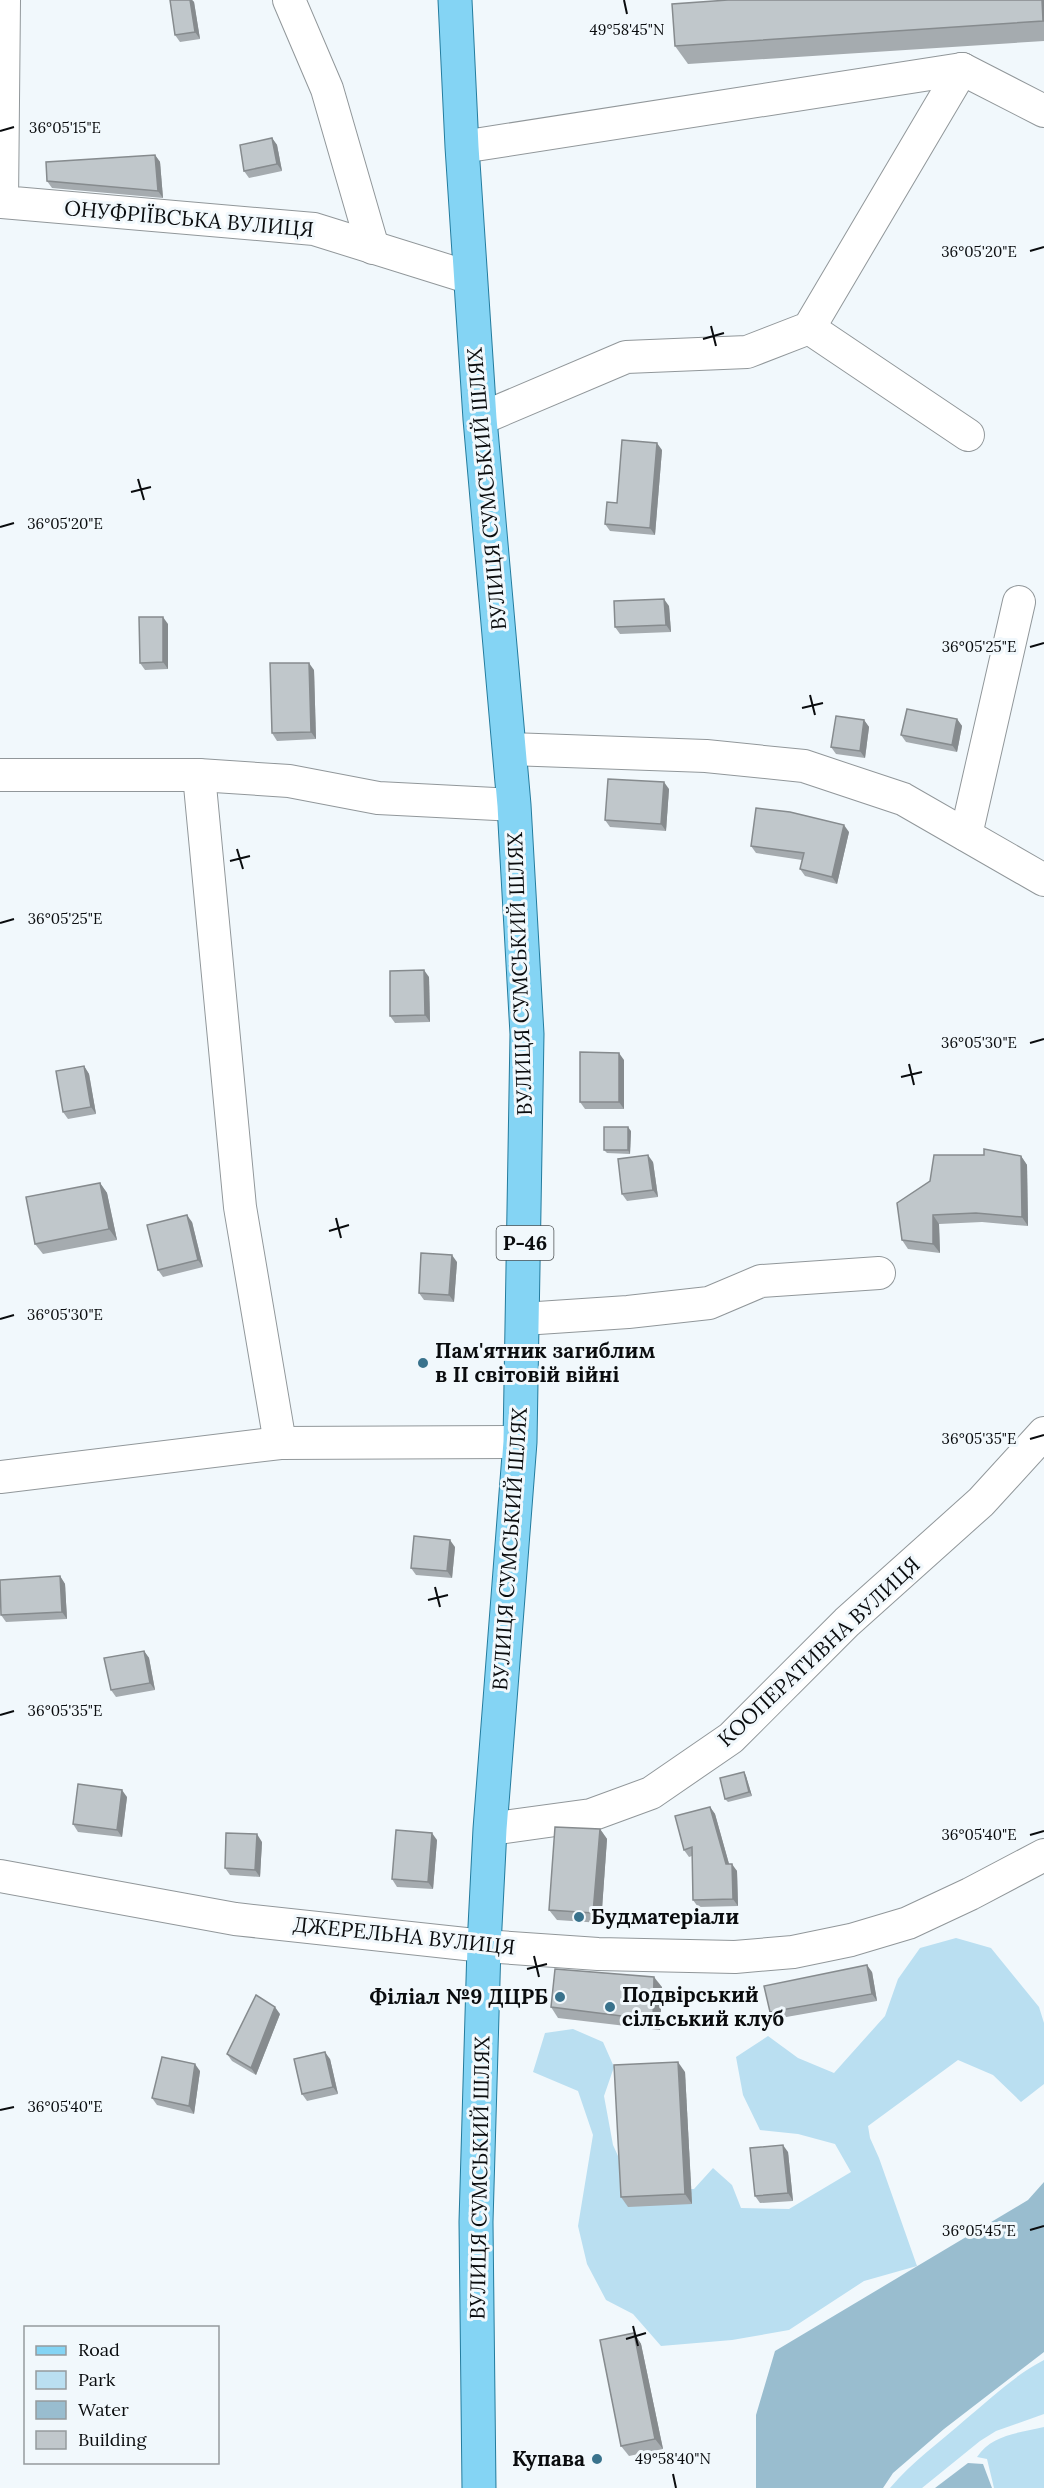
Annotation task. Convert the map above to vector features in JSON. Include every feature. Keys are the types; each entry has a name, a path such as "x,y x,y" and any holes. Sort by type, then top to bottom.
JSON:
{"main road":[{"name":"ВУЛИЦЯ СУМСЬКИЙ ШЛЯХ","path":"455,0 480,419 510,749 527,1034 520,1442 490,1829 484,1946 476,2222 479,2488"}],"street":[{"name":"ОНУФРІЇВСЬКА ВУЛИЦЯ","path":"4,0 1,202 314,229 471,278"},
{"path":"289,0 327,89 373,248"},
{"path":"462,147 962,69 1044,111"},
{"path":"480,419 626,357 747,352 809,328 962,69"},
{"path":"809,328 968,435"},
{"path":"966,835 1019,602"},
{"path":"510,749 706,756 804,766 903,799 1044,880"},
{"path":"0,775 200,775 289,781 378,798 514,805"},
{"path":"200,775 240,1207 280,1443"},
{"path":"523,1319 628,1312 709,1303 760,1281 879,1273"},
{"name":"КООПЕРАТИВНА ВУЛИЦЯ","path":"490,1829 591,1815 651,1793 731,1738 847,1622 981,1502 1044,1432"},
{"path":"0,1477 280,1443 520,1442"},
{"name":"ДЖЕРЕЛЬНА ВУЛИЦЯ","path":"0,1876 235,1919 484,1946 598,1954 735,1957 793,1952 851,1940 908,1923 1044,1856"}],"green space":[{"path":"956,1938 991,1948 1039,2007 1044,2023 1044,2084 1021,2102 993,2075 958,2060 868,2126 870,2138 917,2266 864,2281 789,2330 732,2340 661,2346 633,2314 606,2300 587,2264 578,2226 593,2135 578,2091 533,2072 545,2033 573,2029 603,2042 614,2067 604,2096 613,2145 633,2189 694,2189 713,2168 732,2185 741,2208 789,2209 851,2172 835,2144 798,2134 760,2130 743,2095 736,2057 768,2036 798,2058 834,2073 885,2016 898,1979 920,1948"},
{"path":"1044,2360 1044,2414 996,2431 980,2441 922,2488 890,2488 917,2461 994,2395"},
{"path":"1044,2427 1044,2488 994,2488 987,2459 977,2457 983,2449 998,2439"}],"water":[{"path":"1044,2182 1044,2352 944,2429 893,2473 883,2488 756,2488 756,2415 775,2351 1028,2200"},
{"path":"968,2463 983,2464 992,2488 935,2488"}],"building":[{"path":"170,0 190,0 195,32 175,35"},
{"path":"728,0 1042,0 1043,21 675,46 672,4"},
{"path":"272,138 277,164 244,171 240,145"},
{"path":"155,155 158,191 47,181 46,162"},
{"path":"622,440 657,443 650,528 605,524 607,502 617,503"},
{"path":"664,599 666,625 615,627 614,601"},
{"path":"139,617 163,617 163,662 140,663"},
{"path":"270,663 309,663 311,732 272,733"},
{"path":"907,709 957,719 952,745 901,735"},
{"path":"836,716 864,720 860,751 831,747"},
{"path":"608,779 664,782 661,824 605,820"},
{"path":"756,808 790,812 844,825 832,877 800,869 804,853 751,846"},
{"path":"424,970 425,1015 390,1016 390,971"},
{"path":"580,1052 619,1053 619,1102 580,1102"},
{"path":"84,1066 91,1107 63,1112 56,1071"},
{"path":"604,1127 628,1127 628,1150 604,1150"},
{"path":"984,1149 1021,1156 1022,1217 976,1213 933,1215 933,1244 902,1240 897,1203 930,1181 934,1155 984,1155"},
{"path":"648,1155 653,1190 622,1194 618,1159"},
{"path":"100,1183 109,1229 35,1244 26,1197"},
{"path":"187,1215 198,1260 158,1270 147,1225"},
{"path":"421,1253 452,1255 449,1295 419,1293"},
{"path":"414,1536 450,1540 447,1571 411,1568"},
{"path":"60,1576 62,1612 1,1615 0,1580"},
{"path":"144,1651 150,1683 111,1690 104,1658"},
{"path":"744,1772 749,1792 725,1799 720,1778"},
{"path":"78,1784 122,1790 117,1830 73,1824"},
{"path":"710,1807 726,1864 732,1864 733,1899 693,1900 692,1847 684,1850 675,1816"},
{"path":"555,1827 600,1829 593,1913 549,1910"},
{"path":"396,1830 432,1833 428,1882 392,1879"},
{"path":"226,1833 257,1834 255,1870 225,1868"},
{"path":"867,1965 872,1994 770,2012 764,1986"},
{"name":"Подвірський сільський клуб","path":"555,1969 654,1977 653,2020 551,2007"},
{"path":"256,1995 275,2007 251,2068 227,2054"},
{"path":"325,2052 333,2087 302,2094 294,2059"},
{"path":"162,2057 195,2064 189,2106 152,2098"},
{"path":"678,2062 685,2194 621,2197 614,2065"},
{"path":"783,2145 788,2193 755,2196 750,2148"},
{"path":"634,2333 655,2439 621,2446 600,2340"}],"place":[{"name":"Пам'ятник загиблим в II світовій війні","path":"423,1363"},
{"name":"Будматеріали","path":"579,1917"},
{"name":"Філіал №9 ДЦРБ","path":"560,1997"},
{"name":"Подвірський сільський клуб","path":"610,2007"},
{"name":"Купава","path":"597,2459"}]}
